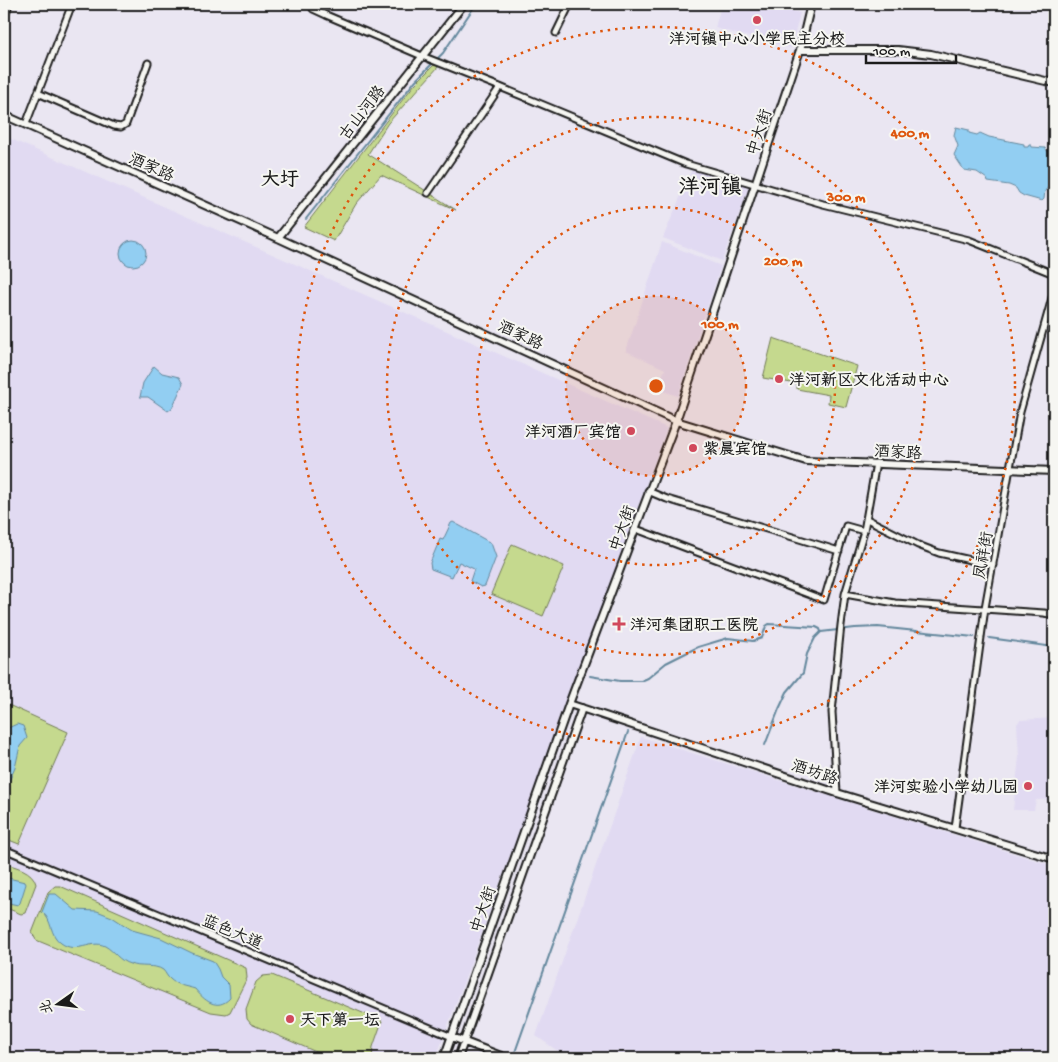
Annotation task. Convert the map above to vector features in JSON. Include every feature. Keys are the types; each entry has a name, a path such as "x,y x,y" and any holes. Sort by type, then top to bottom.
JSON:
{"main road":[{"path":"4,15 8,4"}],"street":[{"path":"26,124 72,4"},
{"path":"316,4 313,9 425,58 686,164 865,216 914,225 969,240 1054,274"},
{"name":"古山河路","path":"278,238 425,58 464,4"},
{"path":"556,33 570,4"},
{"name":"中大街","path":"444,1058 569,704 676,421 800,50 811,4"},
{"path":"800,50 888,50 931,54 1054,83"},
{"path":"38,93 121,127 126,124 148,63"},
{"path":"428,193 500,87"},
{"name":"酒家路","path":"4,114 676,421 806,461 1054,471"},
{"name":"凤祥街","path":"955,828 985,608 1020,412 1054,291"},
{"path":"837,792 832,712 841,625 845,594 867,519 876,464"},
{"path":"648,491 667,499 839,551"},
{"path":"867,519 918,545 940,553 993,565"},
{"path":"636,528 824,600 846,526 864,531"},
{"path":"845,594 895,603 985,608 1054,615"},
{"name":"酒坊路","path":"569,704 837,792 1054,859"},
{"name":"中大街","path":"458,1058 582,708"},
{"name":"蓝色大道","path":"4,849 452,1037"},
{"path":"452,1037 506,1058"}],"shaded area":[{"name":"洋河镇中心小学民主分校","path":"707,4 765,4 800,13 791,48 715,28 720,9"},
{"path":"4,136 667,428 436,1058 4,1058"},
{"path":"692,169 749,187 722,261 663,238"},
{"path":"662,242 721,266 678,396 657,389 665,369 626,351"},
{"path":"1054,718 1054,799 1036,800 1034,810 1013,810 1019,757 1017,724 1020,720"},
{"path":"641,737 1054,866 1054,1058 568,1058 536,1036"}],"green space":[{"path":"434,65 439,66 388,123 368,154 456,210 381,175 356,204 334,241 304,227 414,85"},
{"path":"773,338 857,366 846,407 828,403 829,395 797,389 797,384 763,378"},
{"path":"512,544 564,566 543,616 491,594"},
{"path":"4,703 68,732 19,844 4,838"},
{"path":"4,863 27,872 34,879 36,884 25,913 21,914 4,907"},
{"path":"55,886 60,886 246,968 247,978 230,1012 226,1014 211,1012 36,940 32,933 48,892"},
{"path":"272,975 382,1021 373,1047 372,1058 330,1058 251,1024 247,1019 246,1009 256,982 263,976"}],"water":[{"path":"956,127 969,130 969,133 977,135 980,133 989,137 1024,144 1024,147 1031,145 1032,147 1045,148 1050,154 1054,150 1054,164 1044,199 1042,201 1024,196 1016,188 988,182 987,179 977,172 964,170 954,155 958,146 954,135"},
{"path":"133,240 142,244 146,253 142,262 133,266 124,262 120,253 124,244"},
{"path":"154,366 162,373 179,377 183,384 172,408 168,411 148,397 140,397 143,383"},
{"path":"453,522 491,543 496,557 485,586 481,587 470,581 474,569 459,562 452,577 431,569 430,563 440,539 443,540"},
{"path":"17,724 23,726 27,738 20,746 15,768 4,792 4,749 10,740 8,728"},
{"path":"4,877 25,882 26,884 18,905 4,902"},
{"path":"49,894 56,894 75,910 97,911 112,917 132,930 161,938 213,961 221,977 229,985 230,998 220,1004 211,1003 195,989 173,981 160,968 126,963 111,950 100,944 73,948 61,943 57,940 48,919 42,912"}],"waterway":[{"path":"306,219 415,81 443,53 476,4"},
{"path":"590,676 620,681 641,681 648,678 666,663 698,647 728,638 753,641 762,638 766,626 769,624 816,627 821,632"},
{"path":"765,745 787,692 803,673 807,654 815,638 821,632 878,627 974,637"},
{"path":"989,638 1054,647"},
{"path":"514,1055 628,732"}],"place":[{"name":"洋河镇中心小学民主分校","path":"757,20"},
{"name":"洋河新区文化活动中心","path":"779,379"},
{"name":"洋河酒厂宾馆","path":"631,431"},
{"name":"紫晨宾馆","path":"693,448"},
{"name":"洋河集团职工医院","path":"619,624"},
{"name":"洋河实验小学幼儿园","path":"1028,786"},
{"name":"天下第一坛","path":"290,1019"}],"district":[{"name":"大圩","path":"280,178"},
{"name":"洋河镇","path":"710,186"}]}
